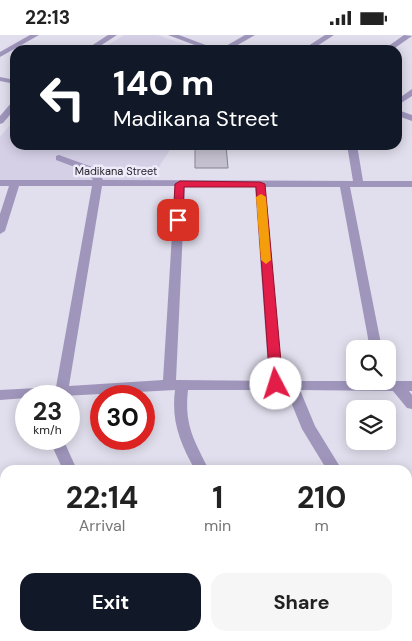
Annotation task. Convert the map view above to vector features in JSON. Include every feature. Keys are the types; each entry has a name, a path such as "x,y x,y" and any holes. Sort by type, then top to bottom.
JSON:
{"street":[{"path":"18,45 35,35"},
{"path":"97,45 113,35"},
{"path":"172,35 201,45"},
{"path":"232,45 251,35"},
{"path":"314,45 330,35"},
{"path":"394,45 409,35"},
{"path":"402,100 412,92"},
{"path":"0,121 10,110"},
{"path":"353,150 359,184"},
{"path":"59,158 95,172 98,179 63,385"},
{"name":"Madikana Street","path":"0,183 412,184"},
{"path":"0,231 15,183"},
{"path":"180,184 176,385 179,421 186,441 199,465"},
{"path":"260,184 276,384"},
{"path":"344,184 374,340"},
{"path":"291,384 311,435 332,465"},
{"path":"80,389 176,385 346,384"},
{"path":"396,385 412,386"},
{"path":"395,390 412,404"},
{"path":"0,395 15,395"},
{"path":"61,450 68,465"}],"shaded area":[{"path":"124,35 158,35 186,45 108,45"},
{"path":"10,125 10,150 170,150 148,184 0,183 0,137"}],"building":[{"path":"195,150 226,150 228,168 195,168"}],"slow traffic":[{"path":"261,197 266,260"}],"route":[{"path":"178,220 180,184 260,184 276,384"}]}
